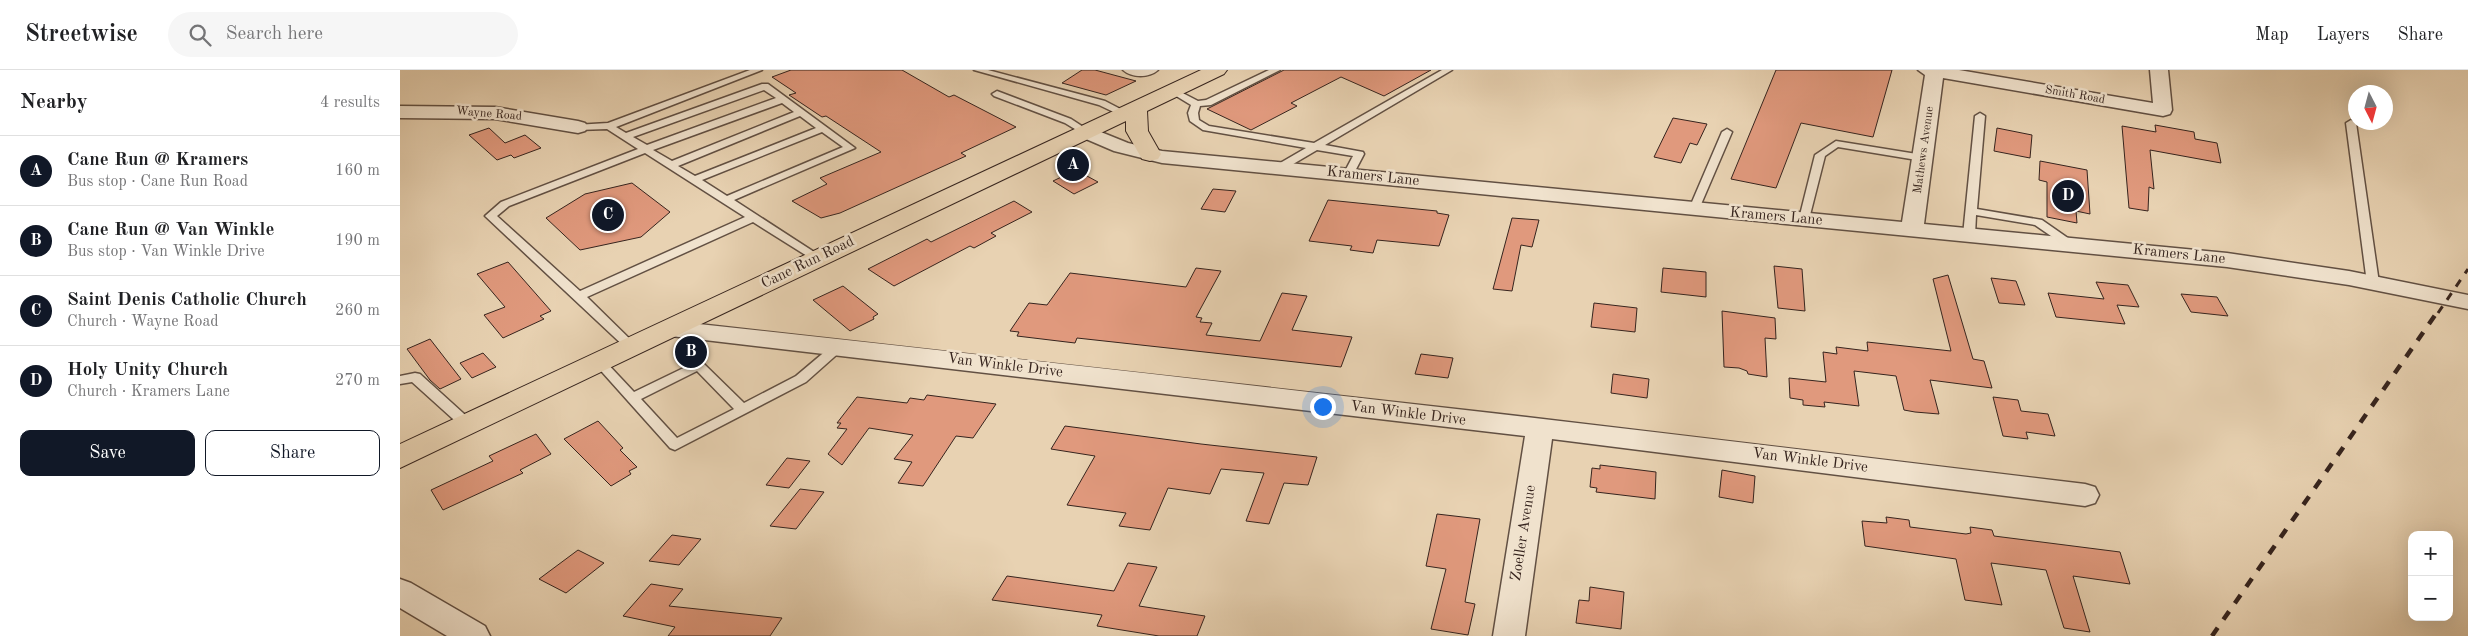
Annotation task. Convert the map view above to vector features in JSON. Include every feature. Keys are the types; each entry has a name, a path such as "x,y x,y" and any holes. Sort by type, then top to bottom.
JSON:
{"highway":[{"name":"Cane Run Road","path":"400,457 1217,70"},
{"path":"1131,111 1137,131 1150,154"}],"street":[{"name":"Smith Road","path":"1931,71 2163,110 2159,70"},
{"name":"Mathews Avenue","path":"1912,229 1931,71"},
{"name":"Wayne Road","path":"400,112 494,113 578,127"},
{"name":"Kramers Lane","path":"1086,132 1121,147 1150,154 1348,175 2227,260 2372,282 2468,302"},
{"name":"Van Winkle Drive","path":"671,329 1843,464 2084,496"},
{"name":"Zoeller Avenue","path":"1508,636 1540,429"},
{"path":"404,600 474,636"}],"lane":[{"path":"578,127 609,126 758,70"},
{"path":"978,70 1131,111"},
{"path":"1127,70 1133,73 1144,74 1154,70"},
{"path":"1173,91 1196,104 1208,103 1276,70"},
{"path":"1279,168 1448,70"},
{"path":"626,136 765,86 850,148 726,200"},
{"path":"997,94 1068,121 1086,132"},
{"path":"632,347 579,296 490,216 504,204 783,99"},
{"path":"1196,104 1193,113 1195,121 1206,128 1359,154 1348,175"},
{"path":"671,165 802,112"},
{"path":"1969,235 1980,116"},
{"path":"609,126 819,259"},
{"path":"694,180 824,128"},
{"path":"2352,130 2372,282"},
{"path":"1694,209 1727,132"},
{"path":"1804,219 1820,155 1836,144 1922,158"},
{"path":"1972,211 2038,222 2070,245"},
{"path":"579,296 754,217"},
{"path":"600,363 675,445 801,379 838,347"},
{"path":"632,398 698,365 743,410"},
{"path":"400,380 415,377 468,425"}],"building":[{"path":"791,70 902,70 949,97 954,95 1016,127 961,153 966,156 840,213 821,218 792,201 827,184 820,178 881,152 826,116 822,117 789,95 796,93 772,77"},
{"path":"1082,70 1095,70 1136,81 1106,95 1062,83"},
{"path":"1284,70 1431,70 1384,96 1341,77 1291,103 1297,106 1251,130 1207,109"},
{"path":"1776,70 1892,70 1873,137 1801,123 1776,188 1731,179"},
{"path":"1673,118 1707,124 1697,145 1690,143 1681,163 1654,157"},
{"path":"2155,125 2194,132 2195,139 2217,143 2221,163 2150,150 2154,189 2149,187 2148,211 2129,208 2122,126 2156,132"},
{"path":"489,128 505,143 525,135 541,148 514,158 511,155 497,160 469,135"},
{"path":"1997,128 2032,135 2030,158 1994,151"},
{"path":"2040,161 2087,170 2090,214 2076,211 2077,223 2047,217 2047,182 2039,180"},
{"path":"1076,170 1098,182 1074,194 1053,181"},
{"path":"632,183 670,212 641,237 580,250 546,218 585,194"},
{"path":"1213,189 1236,191 1225,212 1201,209"},
{"path":"1328,200 1437,211 1437,213 1449,215 1439,246 1377,240 1373,253 1350,250 1352,246 1309,241"},
{"path":"1014,201 1032,212 991,233 996,236 974,248 970,246 894,286 868,269 927,239 931,242"},
{"path":"1512,218 1539,220 1532,247 1521,245 1512,291 1493,289"},
{"path":"508,262 551,311 540,316 544,319 503,338 484,315 505,307 477,274"},
{"path":"1774,266 1802,269 1805,311 1778,308"},
{"path":"1196,268 1221,271 1196,317 1202,318 1200,322 1212,323 1206,335 1260,341 1282,293 1307,296 1292,330 1352,337 1341,367 1077,338 1075,343 1017,336 1019,332 1010,331 1029,303 1047,305 1070,273 1186,287"},
{"path":"1663,268 1706,272 1706,297 1661,292"},
{"path":"1948,275 1973,359 1984,361 1992,388 1930,380 1939,414 1915,412 1904,410 1896,376 1854,371 1859,406 1824,402 1825,407 1803,405 1803,400 1790,398 1789,378 1826,382 1823,352 1837,354 1836,347 1868,351 1867,342 1951,351 1933,279"},
{"path":"1991,278 2016,281 2025,305 1999,303"},
{"path":"2096,282 2128,285 2139,307 2117,305 2125,324 2056,317 2048,293 2104,299"},
{"path":"843,286 878,314 873,317 874,319 850,331 813,300"},
{"path":"2181,294 2217,297 2228,316 2191,312"},
{"path":"1594,303 1637,308 1635,332 1591,327"},
{"path":"1722,311 1775,318 1776,339 1765,338 1767,377 1748,374 1747,371 1739,368 1724,367"},
{"path":"430,339 461,379 440,389 430,380 407,349"},
{"path":"483,353 496,367 472,378 460,363"},
{"path":"1421,354 1453,358 1448,378 1415,374"},
{"path":"1613,374 1649,379 1647,398 1611,393"},
{"path":"927,395 996,404 973,438 956,436 923,486 898,483 912,462 894,459 913,435 869,428 842,465 828,454 847,429 837,428 841,423 837,423 857,397 907,403 910,398 924,400"},
{"path":"1993,397 2018,400 2021,411 2048,414 2055,436 2026,432 2028,439 2003,436"},
{"path":"598,421 623,448 620,450 637,467 629,471 631,474 611,486 564,439"},
{"path":"1065,426 1317,457 1308,485 1284,483 1269,524 1246,521 1264,473 1221,469 1210,494 1168,488 1150,530 1119,526 1126,513 1067,505 1095,456 1051,449"},
{"path":"536,434 551,454 520,470 523,473 443,510 431,490 493,461 489,456"},
{"path":"787,458 810,461 789,488 766,485"},
{"path":"1600,465 1656,472 1655,499 1596,492 1597,488 1590,487 1592,468 1600,469"},
{"path":"1722,470 1755,476 1753,503 1719,497"},
{"path":"800,489 824,492 796,529 770,526"},
{"path":"1437,514 1480,519 1465,602 1475,604 1468,635 1431,629 1446,569 1426,566"},
{"path":"1886,517 1909,520 1910,527 1966,534 1971,533 1970,527 1992,530 1994,536 2120,552 2130,584 2073,576 2090,632 2064,628 2046,570 1991,563 2002,605 1965,600 1956,559 1865,546 1862,521 1887,523"},
{"path":"672,535 701,539 679,565 649,561"},
{"path":"578,550 604,563 566,593 539,579"},
{"path":"1128,563 1157,567 1139,606 1205,616 1197,636 1159,636 1097,626 1102,615 992,600 1007,576 1114,591"},
{"path":"651,584 683,589 669,606 782,618 770,636 668,636 675,627 623,616"},
{"path":"1590,587 1624,592 1621,629 1576,623 1579,600 1589,601"}],"railway":[{"path":"2438,313 2468,269"},
{"path":"2212,636 2438,311"}],"place":[{"name":"Cane Run @ Kramers","path":"1073,165"},
{"name":"Holy Unity Church","path":"2068,196"},
{"name":"Saint Denis Catholic Church","path":"608,215"},
{"name":"Cane Run @ Van Winkle","path":"691,352"}]}
